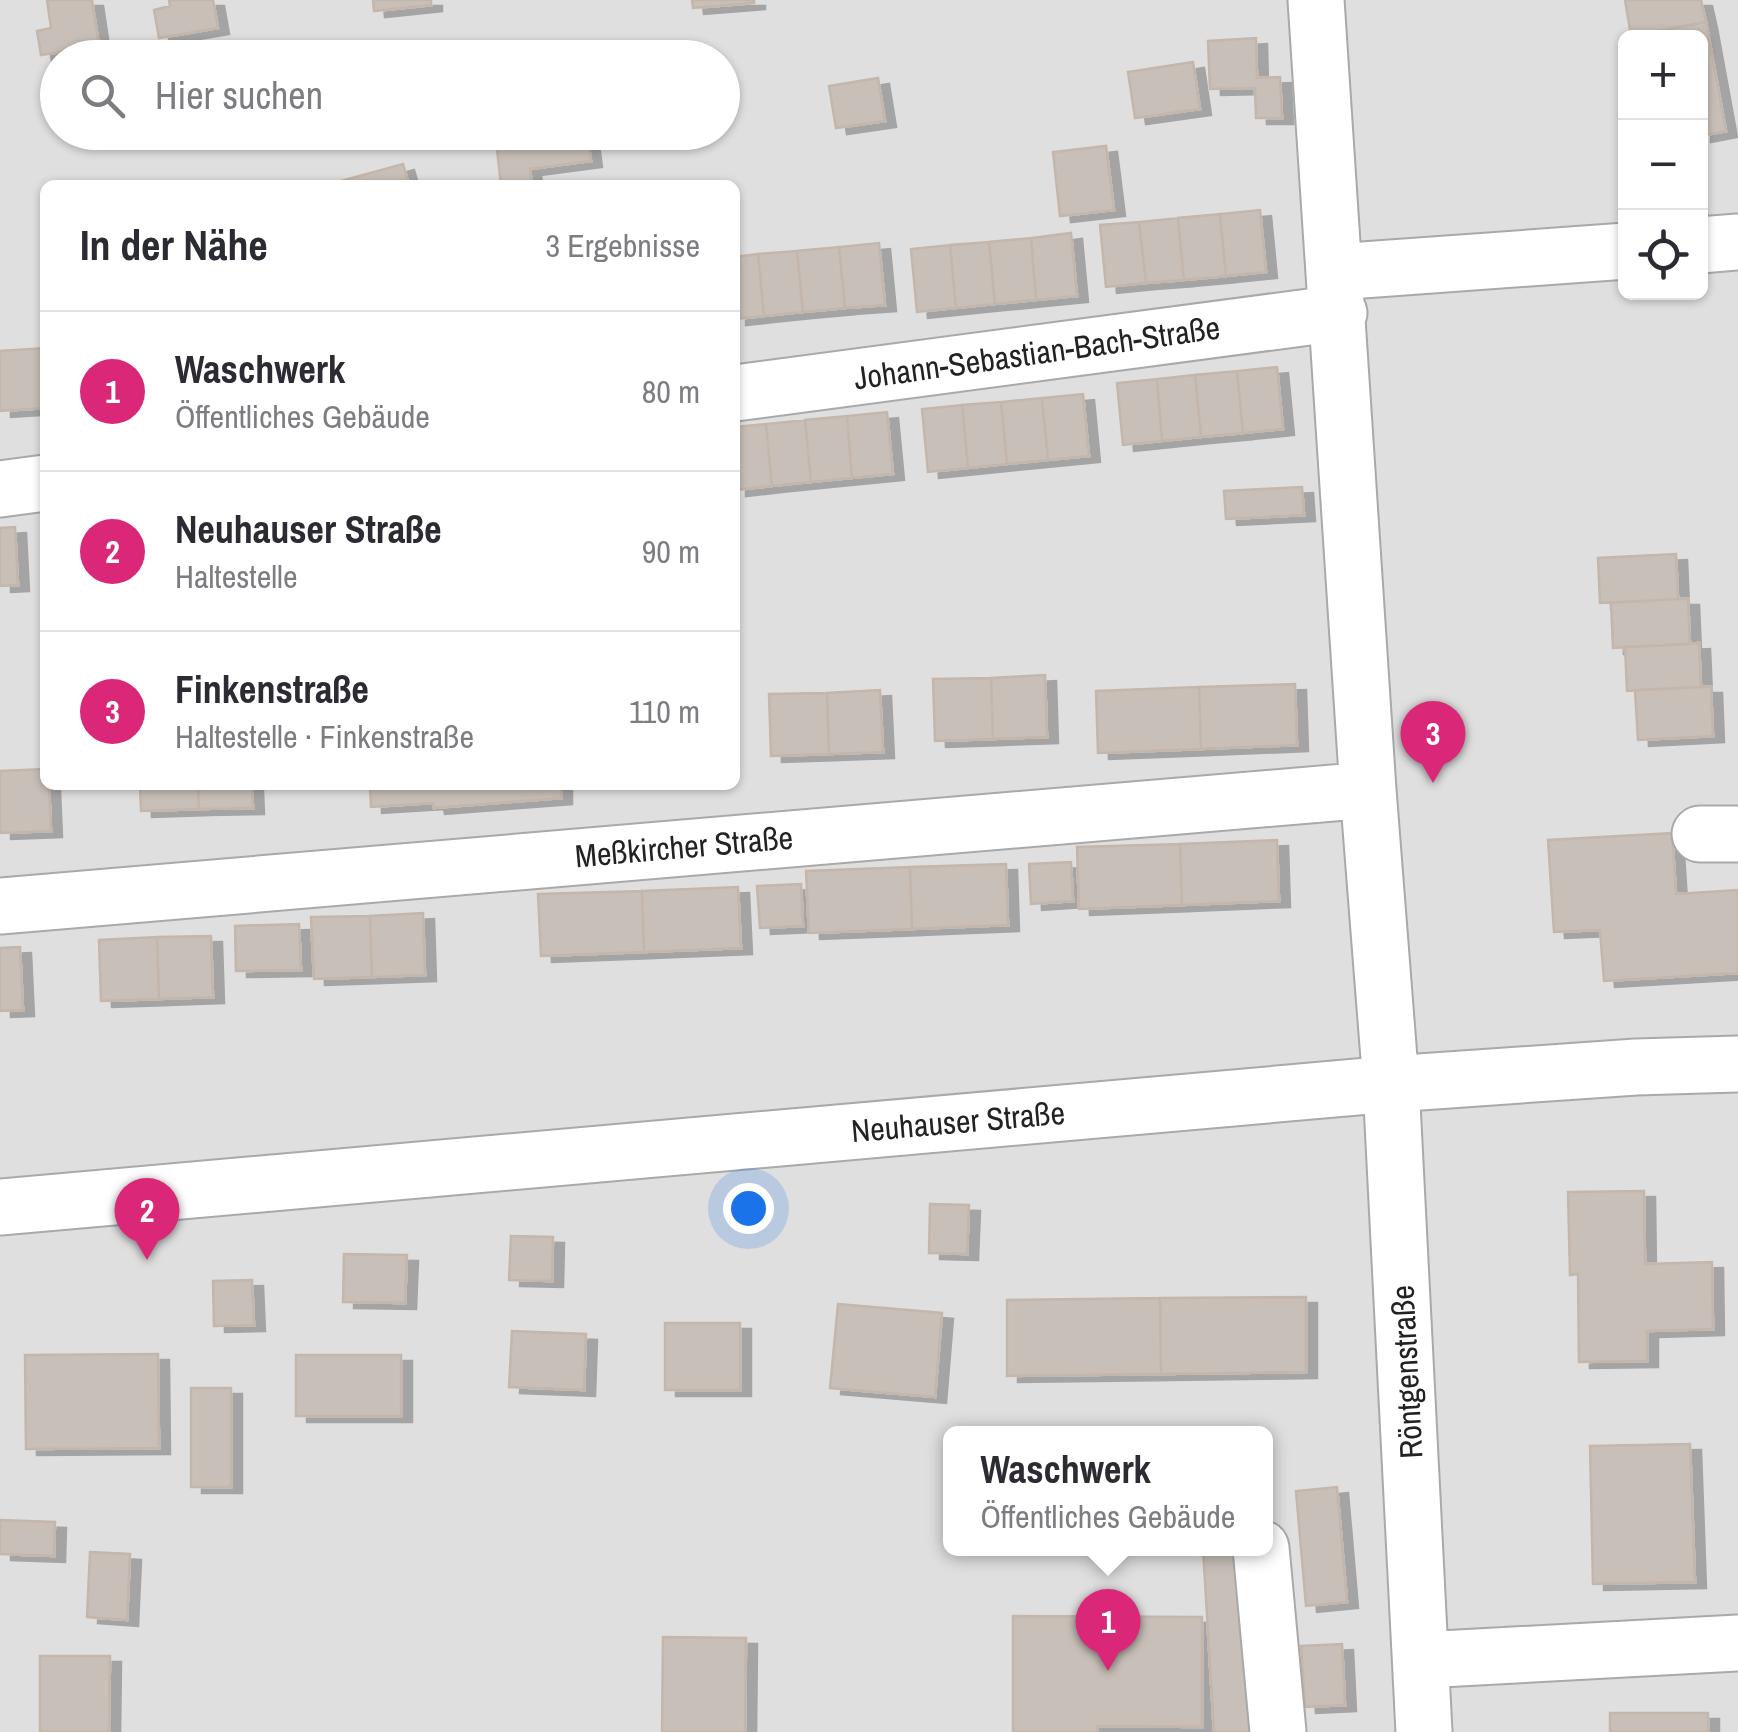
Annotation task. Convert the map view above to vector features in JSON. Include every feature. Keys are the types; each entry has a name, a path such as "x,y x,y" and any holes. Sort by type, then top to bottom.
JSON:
{"street":[{"name":"Röntgenstraße","path":"1316,0 1368,790 1392,1084 1424,1732"},
{"path":"1708,244 1738,242"},
{"name":"Johann-Sebastian-Bach-Straße","path":"740,392 1337,293 1618,252"},
{"path":"0,489 40,485"},
{"name":"Meßkircher Straße","path":"0,906 1368,790"},
{"name":"Neuhauser Straße","path":"0,1207 1392,1084 1636,1066 1738,1064"},
{"path":"1263,1556 1278,1732"},
{"path":"1422,1660 1738,1643"}],"shaded area":[{"path":"0,0 1738,0 1738,1732 0,1732"}],"building":[{"path":"47,0 92,0 98,40 40,40 40,49 37,31 51,28"},
{"path":"169,0 213,0 218,28 159,38 154,10 170,6"},
{"path":"373,0 431,0 431,5 374,11"},
{"path":"692,0 754,0 754,3 693,8"},
{"path":"1625,0 1701,0 1706,22 1663,30 1630,30"},
{"path":"1706,22 1707,30 1663,30"},
{"path":"1708,33 1726,131 1708,134"},
{"path":"1256,38 1257,78 1280,77 1282,118 1256,118 1255,88 1210,89 1208,41"},
{"path":"1193,62 1200,109 1135,118 1128,72"},
{"path":"878,78 885,121 836,128 829,86"},
{"path":"1106,146 1114,210 1060,216 1053,152"},
{"path":"497,150 589,150 591,161 530,169 531,180 500,180"},
{"path":"403,164 408,180 344,180"},
{"path":"1260,210 1266,272 1226,276 1220,214"},
{"path":"1220,214 1226,276 1184,280 1178,218"},
{"path":"1178,218 1184,280 1146,283 1139,222"},
{"path":"1139,222 1146,283 1106,287 1100,225"},
{"path":"1071,233 1077,296 1036,300 1031,238"},
{"path":"1031,238 1036,300 995,304 989,242"},
{"path":"989,242 995,304 956,308 950,245"},
{"path":"879,243 885,305 845,308 839,247"},
{"path":"950,245 956,308 917,312 911,249"},
{"path":"839,247 845,308 803,312 797,251"},
{"path":"797,251 803,312 764,316 758,254"},
{"path":"758,254 764,316 740,318 740,256"},
{"path":"40,348 40,408 0,411 0,351"},
{"path":"1277,367 1283,429 1243,433 1237,371"},
{"path":"1237,371 1243,433 1201,437 1195,375"},
{"path":"1195,375 1201,437 1162,441 1157,379"},
{"path":"1157,379 1162,441 1123,445 1117,383"},
{"path":"1083,394 1089,456 1048,460 1042,398"},
{"path":"1042,398 1048,460 1007,464 1001,402"},
{"path":"1001,402 1007,464 968,468 962,405"},
{"path":"962,405 968,468 928,472 922,409"},
{"path":"887,412 893,474 852,478 847,416"},
{"path":"847,416 852,478 811,482 805,420"},
{"path":"805,420 811,482 772,486 766,424"},
{"path":"766,424 772,486 740,489 740,427"},
{"path":"1302,487 1304,515 1226,519 1224,491"},
{"path":"15,527 18,585 0,586 0,528"},
{"path":"1676,554 1678,599 1600,603 1598,558"},
{"path":"1688,599 1690,644 1613,648 1611,603"},
{"path":"1699,643 1701,687 1627,691 1625,647"},
{"path":"1045,675 1047,737 993,739 991,678"},
{"path":"991,678 993,739 935,741 933,679"},
{"path":"1295,684 1297,745 1201,749 1199,687"},
{"path":"1199,687 1201,749 1098,753 1096,691"},
{"path":"1711,687 1713,736 1638,740 1635,690"},
{"path":"880,690 883,752 829,754 827,693"},
{"path":"827,693 829,754 771,756 769,694"},
{"path":"40,769 40,790 49,790 51,831 0,833 0,771"},
{"path":"140,790 198,790 199,809 141,811"},
{"path":"198,790 252,790 253,808 199,809"},
{"path":"370,790 561,790 561,798 434,808 433,803 371,807"},
{"path":"1672,833 1676,894 1738,890 1738,973 1604,981 1600,930 1554,932 1548,840"},
{"path":"1277,840 1279,901 1182,905 1180,844"},
{"path":"1180,844 1182,905 1079,909 1077,847"},
{"path":"1071,862 1073,901 1031,904 1029,864"},
{"path":"1006,864 1008,925 912,929 910,867"},
{"path":"910,867 912,929 809,933 806,871"},
{"path":"801,884 803,926 760,928 757,886"},
{"path":"738,887 741,948 644,952 642,891"},
{"path":"642,891 644,952 541,956 538,894"},
{"path":"423,913 425,975 372,977 370,916"},
{"path":"370,916 372,977 314,979 311,917"},
{"path":"299,924 301,970 236,971 235,926"},
{"path":"211,936 213,997 159,999 157,937"},
{"path":"157,937 159,999 101,1001 99,940"},
{"path":"20,947 23,1010 0,1011 0,948"},
{"path":"1644,1191 1645,1264 1712,1262 1713,1329 1647,1331 1647,1361 1579,1362 1578,1274 1570,1275 1568,1192"},
{"path":"930,1204 969,1205 967,1254 929,1253"},
{"path":"511,1236 553,1237 552,1281 509,1280"},
{"path":"344,1254 407,1255 405,1303 343,1302"},
{"path":"252,1280 254,1325 214,1326 213,1281"},
{"path":"1306,1297 1306,1372 1161,1374 1160,1298"},
{"path":"1160,1298 1161,1374 1007,1376 1007,1300"},
{"path":"838,1304 942,1313 935,1397 830,1388"},
{"path":"665,1323 740,1323 740,1390 665,1390"},
{"path":"512,1331 586,1334 584,1390 509,1387"},
{"path":"158,1354 159,1448 26,1449 25,1355"},
{"path":"296,1355 401,1355 401,1416 296,1416"},
{"path":"191,1388 231,1388 231,1487 191,1487"},
{"path":"1690,1444 1695,1582 1593,1584 1590,1446"},
{"path":"1337,1487 1347,1602 1306,1606 1296,1491"},
{"path":"0,1520 55,1522 54,1556 0,1554"},
{"path":"90,1552 130,1554 127,1620 87,1617"},
{"path":"1203,1556 1242,1556 1253,1732 1214,1732"},
{"path":"1013,1616 1202,1617 1202,1727 1097,1726 1097,1732 1013,1732"},
{"path":"663,1637 746,1638 745,1732 662,1732"},
{"path":"1342,1644 1345,1705 1305,1707 1301,1646"},
{"path":"40,1656 110,1656 109,1732 40,1732"},
{"path":"1610,1713 1708,1713 1708,1732 1610,1732"}],"place":[{"name":"Finkenstraße","path":"1433,783"},
{"name":"Neuhauser Straße","path":"147,1260"},
{"name":"Waschwerk","path":"1108,1671"}]}
